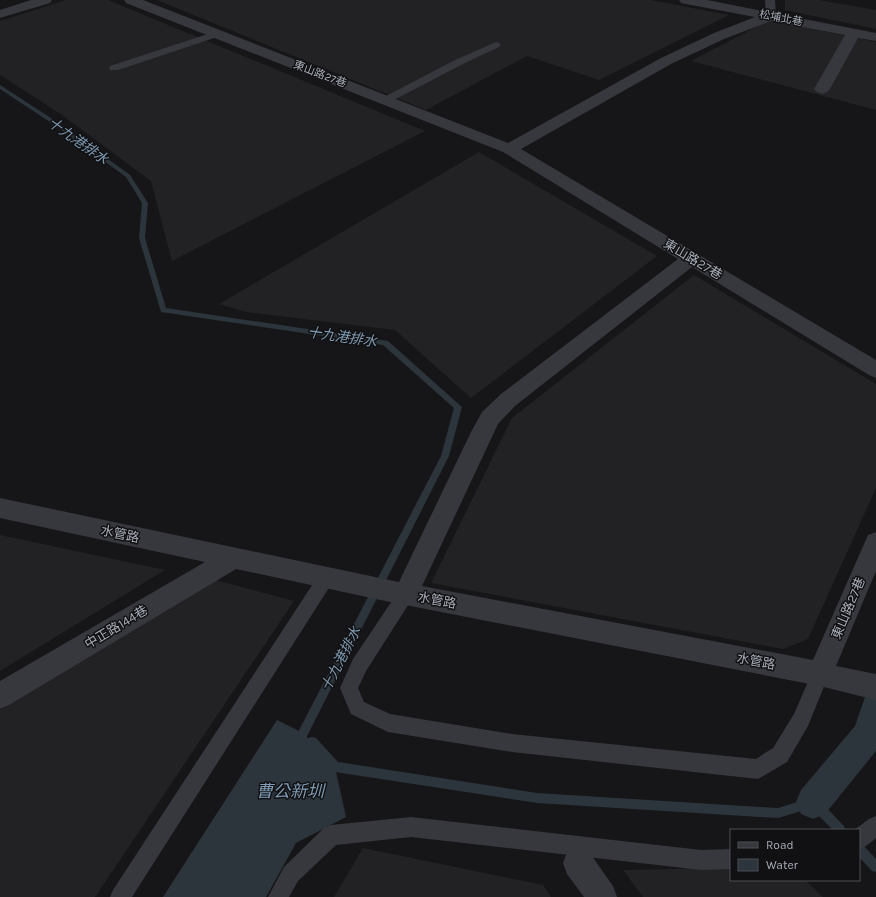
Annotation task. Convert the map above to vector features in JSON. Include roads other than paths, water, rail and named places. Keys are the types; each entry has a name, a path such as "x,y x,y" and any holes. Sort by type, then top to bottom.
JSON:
{"street":[{"path":"0,14 45,0"},
{"name":"東山路27巷","path":"131,0 509,149 876,370"},
{"name":"松埔北巷","path":"686,0 876,37"},
{"path":"509,149 666,61 719,36 771,16"},
{"path":"822,90 853,33"},
{"path":"398,593 490,418 508,400 692,258"},
{"name":"水管路","path":"0,508 398,593 832,677 876,687"},
{"name":"東山路27巷","path":"832,677 876,542"},
{"name":"中正路144巷","path":"0,696 233,558"},
{"path":"578,863 602,897"}],"lane":[{"path":"770,0 771,16"},
{"path":"114,68 217,34"},
{"path":"386,100 459,62 496,45"},
{"path":"120,897 326,578"},
{"path":"398,593 359,665 349,688 357,708 388,722 512,743 758,769 780,755 832,677"},
{"path":"860,838 876,826"},
{"path":"278,897 291,874 331,835 411,827 701,860 730,860"}],"water":[{"name":"曹公新圳","path":"277,720 303,733 335,767 346,817 296,843 266,897 163,897"}],"waterway":[{"name":"十九港排水","path":"0,87 55,123 128,176 145,203 142,238 163,310 385,343 458,407 445,456 299,741"},
{"path":"813,802 868,735 876,708"},
{"path":"312,742 335,767 537,798 778,813 813,802 839,829"},
{"path":"860,850 876,867"}]}
